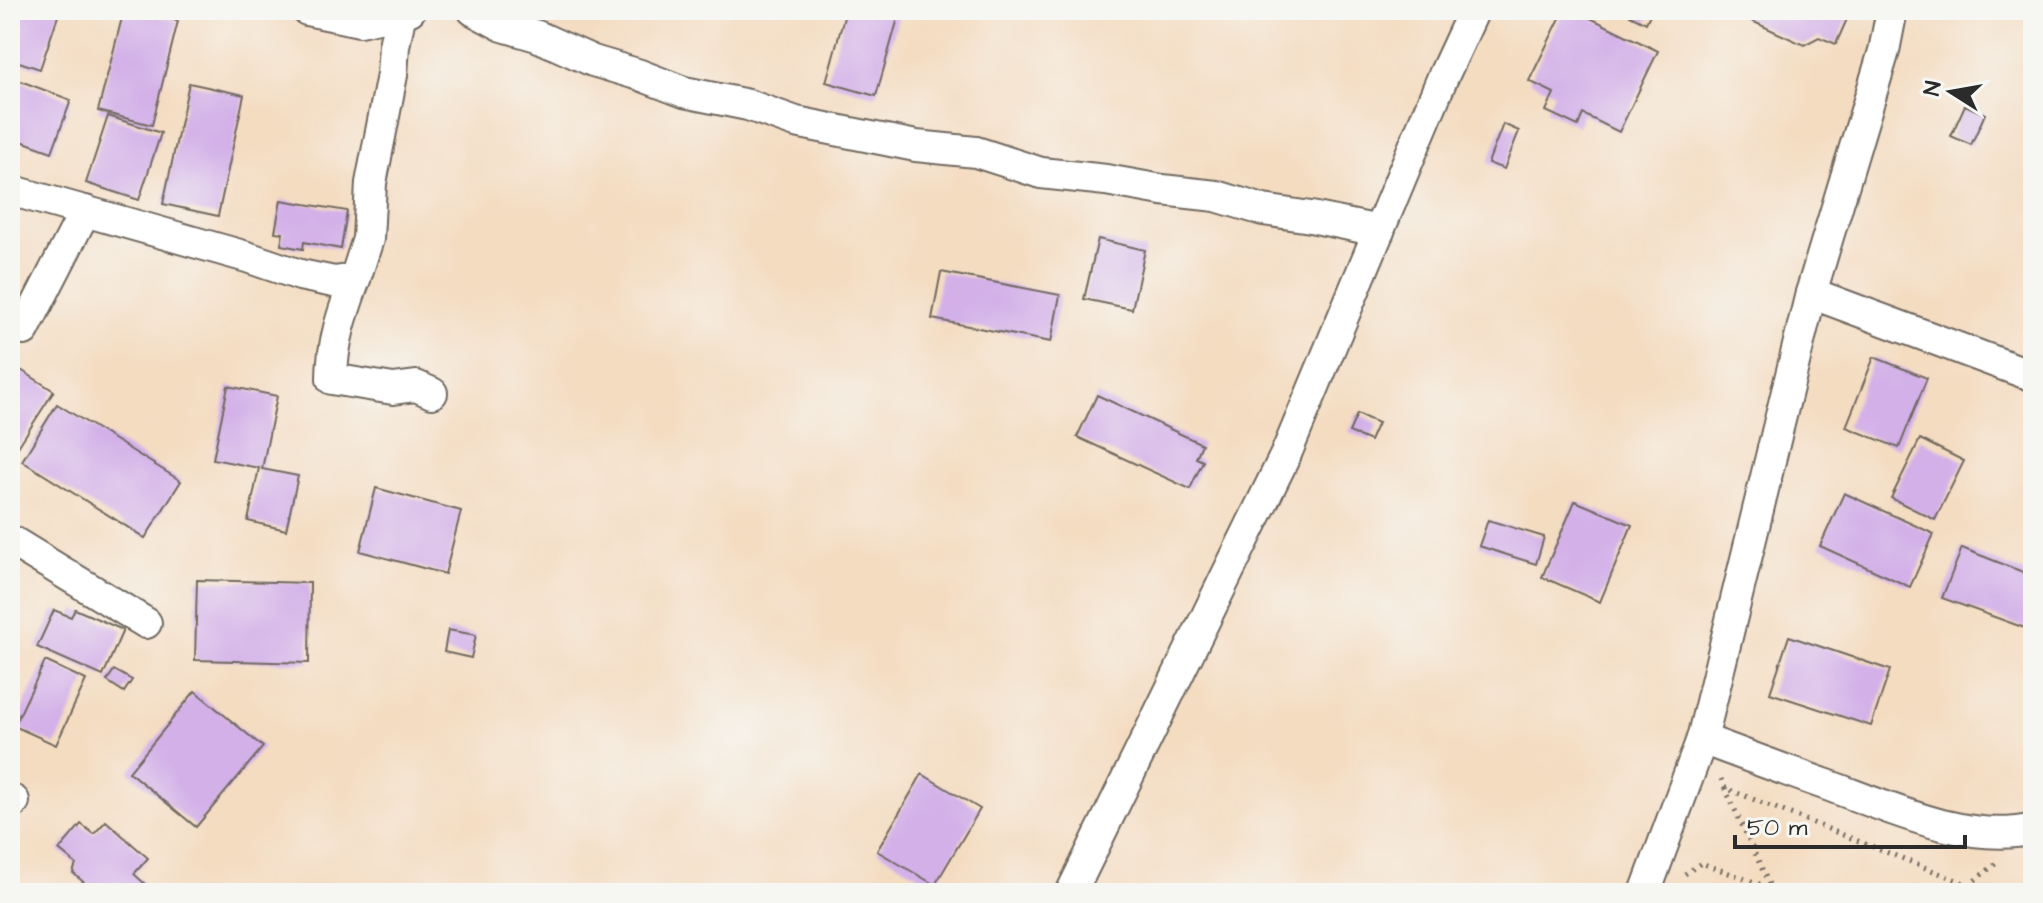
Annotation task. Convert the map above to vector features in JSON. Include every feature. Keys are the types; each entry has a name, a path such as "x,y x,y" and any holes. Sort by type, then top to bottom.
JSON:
{"street":[{"path":"307,10 360,21 406,11"},
{"path":"473,10 503,26 537,36 593,61 684,92 748,105 796,122 916,146 976,152 1041,173 1216,196 1263,210 1379,231"},
{"path":"1071,893 1286,454 1442,79 1474,10"},
{"path":"1645,893 1702,739 1811,293 1884,51 1892,10"},
{"path":"406,11 394,46 392,75 371,183 368,239 337,330 332,379 393,389 416,386 432,393"},
{"path":"10,190 300,275 334,282 355,279"},
{"path":"24,330 85,211"},
{"path":"1811,293 2033,376"},
{"path":"10,540 146,623"},
{"path":"1702,739 1888,808 1947,826 1983,833 2033,829"}],"path":[{"path":"1725,788 1773,893"},
{"path":"1679,878 1701,863 1785,893"}],"building":[{"path":"10,10 60,10 40,69 10,59"},
{"path":"124,10 178,21 152,125 98,111"},
{"path":"846,10 900,11 876,96 826,82"},
{"path":"1564,10 1574,10 1658,51 1619,132 1583,114 1578,126 1546,111 1554,93 1529,81"},
{"path":"1620,10 1652,10 1646,23"},
{"path":"1728,10 1851,10 1836,44 1819,37 1804,45"},
{"path":"10,77 71,100 52,152 10,137"},
{"path":"189,83 244,95 218,216 163,204"},
{"path":"1965,105 1985,114 1971,145 1951,136"},
{"path":"108,116 161,133 139,200 86,183"},
{"path":"1503,124 1519,131 1504,169 1488,163"},
{"path":"281,200 347,211 341,249 304,242 303,249 281,245 283,233 275,232"},
{"path":"1098,239 1145,250 1132,309 1084,299"},
{"path":"941,272 1060,295 1051,342 932,319"},
{"path":"1874,357 1927,378 1899,448 1846,427"},
{"path":"10,363 54,391 18,447 10,442"},
{"path":"228,386 277,396 262,469 298,476 286,530 248,521 259,468 213,459"},
{"path":"1097,395 1202,444 1196,458 1203,461 1190,489 1077,437"},
{"path":"57,404 181,481 145,538 22,461"},
{"path":"1357,414 1378,423 1370,441 1349,432"},
{"path":"1920,439 1964,461 1935,520 1891,498"},
{"path":"376,488 461,511 445,574 360,551"},
{"path":"1844,493 1934,534 1910,587 1820,546"},
{"path":"1575,501 1632,525 1600,602 1542,577"},
{"path":"1488,520 1544,537 1536,564 1479,546"},
{"path":"1962,548 2033,576 2033,631 1942,598"},
{"path":"197,580 310,583 309,663 195,660"},
{"path":"75,609 123,630 103,676 37,647 54,610 71,617"},
{"path":"448,630 476,635 471,658 444,652"},
{"path":"1789,636 1890,670 1871,726 1770,693"},
{"path":"45,661 86,680 56,745 14,726"},
{"path":"114,670 132,680 124,692 107,681"},
{"path":"195,691 263,747 196,827 129,772"},
{"path":"922,774 980,809 935,885 877,851"},
{"path":"106,821 148,858 134,874 144,883 135,893 96,893 73,873 76,864 59,850 81,824 94,834"}]}
